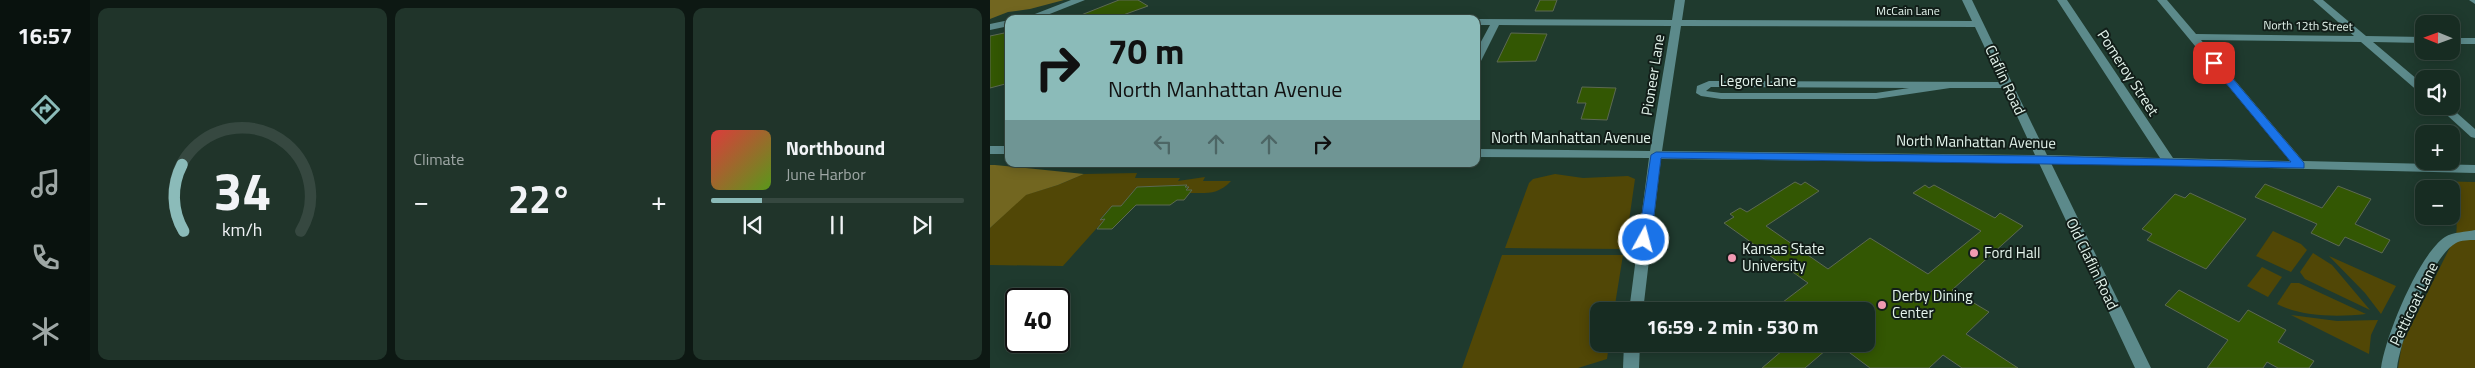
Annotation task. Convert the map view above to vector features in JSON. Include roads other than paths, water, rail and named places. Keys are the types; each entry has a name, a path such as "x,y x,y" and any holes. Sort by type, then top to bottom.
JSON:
{"street":[{"path":"1038,15 1080,0"},
{"name":"Pioneer Lane","path":"1656,155 1680,0"},
{"name":"Claflin Road","path":"1967,0 2042,159"},
{"name":"Pomeroy Street","path":"2062,0 2169,162"},
{"path":"2162,0 2300,165"},
{"path":"2318,0 2415,83"},
{"name":"McCain Lane","path":"1480,22 1979,24"},
{"path":"1480,52 1496,22"},
{"path":"990,27 1005,24"},
{"name":"North 12th Street","path":"2193,37 2415,40"},
{"path":"2460,41 2475,41"},
{"name":"Legore Lane","path":"1949,84 1876,96 1721,96 1701,93 1701,88 1709,84 1949,84 2007,85"},
{"path":"2452,115 2475,135"},
{"path":"990,150 1005,150"},
{"name":"North Manhattan Avenue","path":"1480,153 2042,159 2475,169"},
{"path":"1637,302 1656,155"},
{"name":"Old Claflin Road","path":"2042,159 2143,368"},
{"name":"Petticoat Lane","path":"2389,368 2392,344 2428,268 2449,241 2475,235"},
{"path":"1631,368 1632,352"}],"place":[{"name":"Ford Hall","path":"1974,253"},
{"name":"Kansas State University","path":"1732,258"},
{"name":"Derby Dining Center","path":"1882,305"}]}
